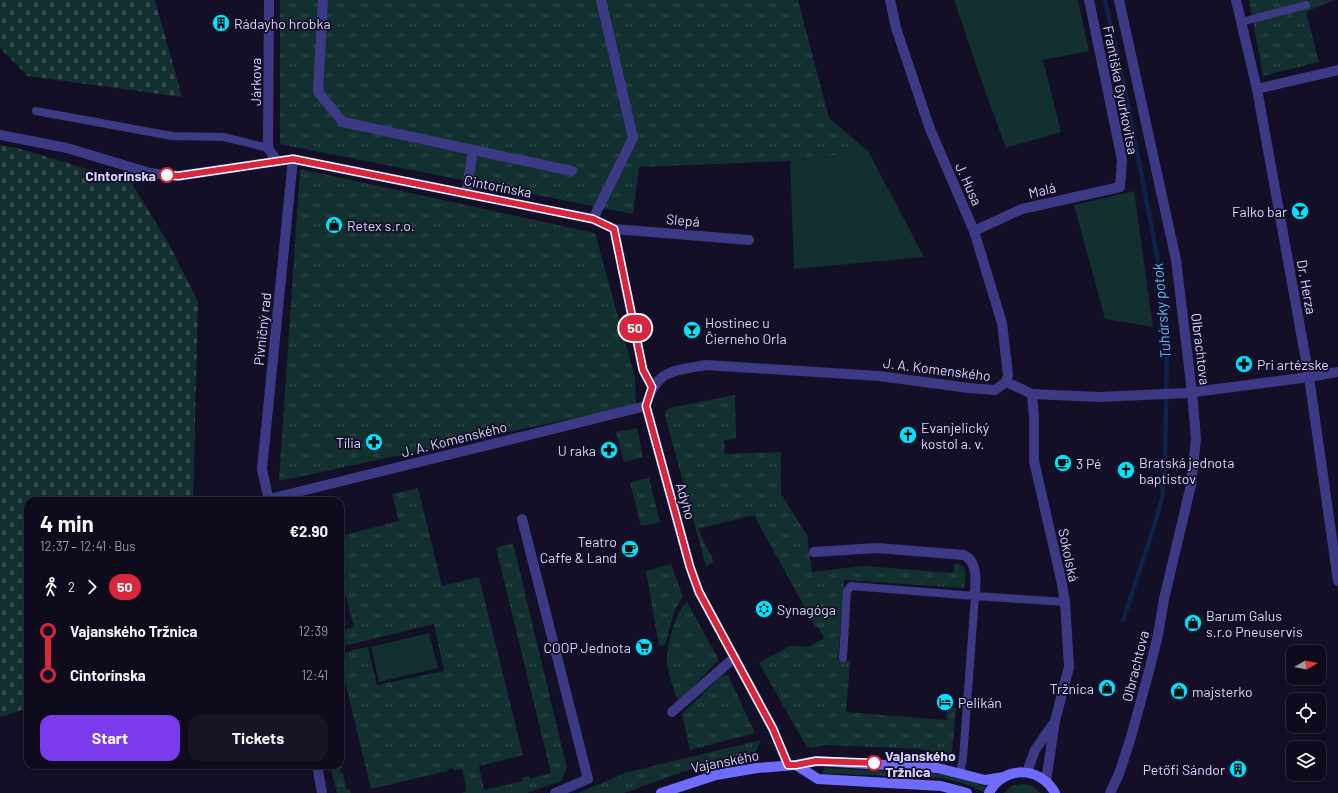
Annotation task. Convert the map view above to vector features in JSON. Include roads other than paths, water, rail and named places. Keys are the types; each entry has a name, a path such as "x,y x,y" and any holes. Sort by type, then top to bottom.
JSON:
{"main road":[{"name":"Vajanského","path":"662,793 716,775 757,768 816,761 875,763 938,768 985,780 1004,777 1013,773 1027,772"},
{"path":"792,765 818,779 941,786 967,793"},
{"path":"1027,772 1041,777 1055,793"},
{"path":"989,793 994,785 1004,777"}],"street":[{"name":"Járkova","path":"268,148 269,0"},
{"path":"323,0 318,92 342,122 572,171"},
{"path":"593,219 633,138 601,0"},
{"name":"J. Husa","path":"890,0 896,28 930,129 974,231 1002,323 1008,375 1006,382"},
{"name":"Františka Gyurkovitsa","path":"1089,0 1122,160 1120,187"},
{"name":"Olbrachtova","path":"1110,793 1119,774 1150,671 1164,599 1191,485 1196,439 1176,260 1119,0"},
{"name":"Dr. Herza","path":"1236,0 1256,89 1309,377 1338,581"},
{"path":"1256,89 1338,70"},
{"name":"Cintorínska","path":"0,135 67,148 150,173 178,176 293,159 593,219 614,229"},
{"path":"268,148 277,161"},
{"path":"466,194 473,150"},
{"name":"Pivničný rad","path":"268,497 262,469 293,159"},
{"name":"Malá","path":"974,231 1022,209 1120,187"},
{"path":"614,229 643,370 652,387 646,406"},
{"name":"Slepá","path":"614,229 750,240"},
{"name":"J. A. Komenského","path":"652,387 663,376 679,370 706,365 878,376 968,388 995,390 1006,382 1032,394 1098,397 1190,393 1338,372"},
{"name":"Sokolská","path":"1032,394 1034,417 1034,461 1062,584 1065,602 1069,666 1055,721 1046,781"},
{"name":"J. A. Komenského","path":"281,497 646,406"},
{"name":"Adyho","path":"646,406 672,503 697,586 792,765"},
{"path":"522,519 588,779 555,793"},
{"path":"814,552 877,548 960,554 968,557 976,572 975,596"},
{"path":"672,712 735,657"},
{"name":"Sokolská","path":"1027,772 1036,750 1055,721"},
{"path":"318,769 322,793"}],"lane":[{"path":"1241,22 1306,5"},
{"path":"36,111 172,136 224,137 268,148"},
{"path":"843,658 847,591 851,586 1065,602"},
{"path":"960,773 963,758 975,596"}],"waterway":[{"name":"Tuhársky potok","path":"1105,0 1126,95 1157,255 1167,345 1165,463 1162,498 1123,621"}],"place":[{"name":"Rádayho hrobka","path":"221,23"},
{"name":"Cintorínska","path":"167,175"},
{"name":"Falko bar","path":"1300,211"},
{"name":"Retex s.r.o.","path":"334,225"},
{"name":"Hostinec u Čierneho Orla","path":"692,330"},
{"name":"Pri artézske","path":"1244,364"},
{"name":"Evanjelický kostol a. v.","path":"908,435"},
{"name":"Tília","path":"374,442"},
{"name":"U raka","path":"609,450"},
{"name":"3 Pé","path":"1063,463"},
{"name":"Bratská jednota baptistov","path":"1126,470"},
{"name":"Teatro Caffe & Land","path":"630,549"},
{"name":"Synagóga","path":"764,609"},
{"name":"Barum Galus s.r.o Pneuservis","path":"1193,623"},
{"name":"COOP Jednota","path":"644,647"},
{"name":"Tržnica","path":"1107,688"},
{"name":"majsterko","path":"1179,691"},
{"name":"Pelikán","path":"945,702"},
{"name":"Vajanského Tržnica","path":"874,763"},
{"name":"Petőfi Sándor","path":"1238,769"}]}
